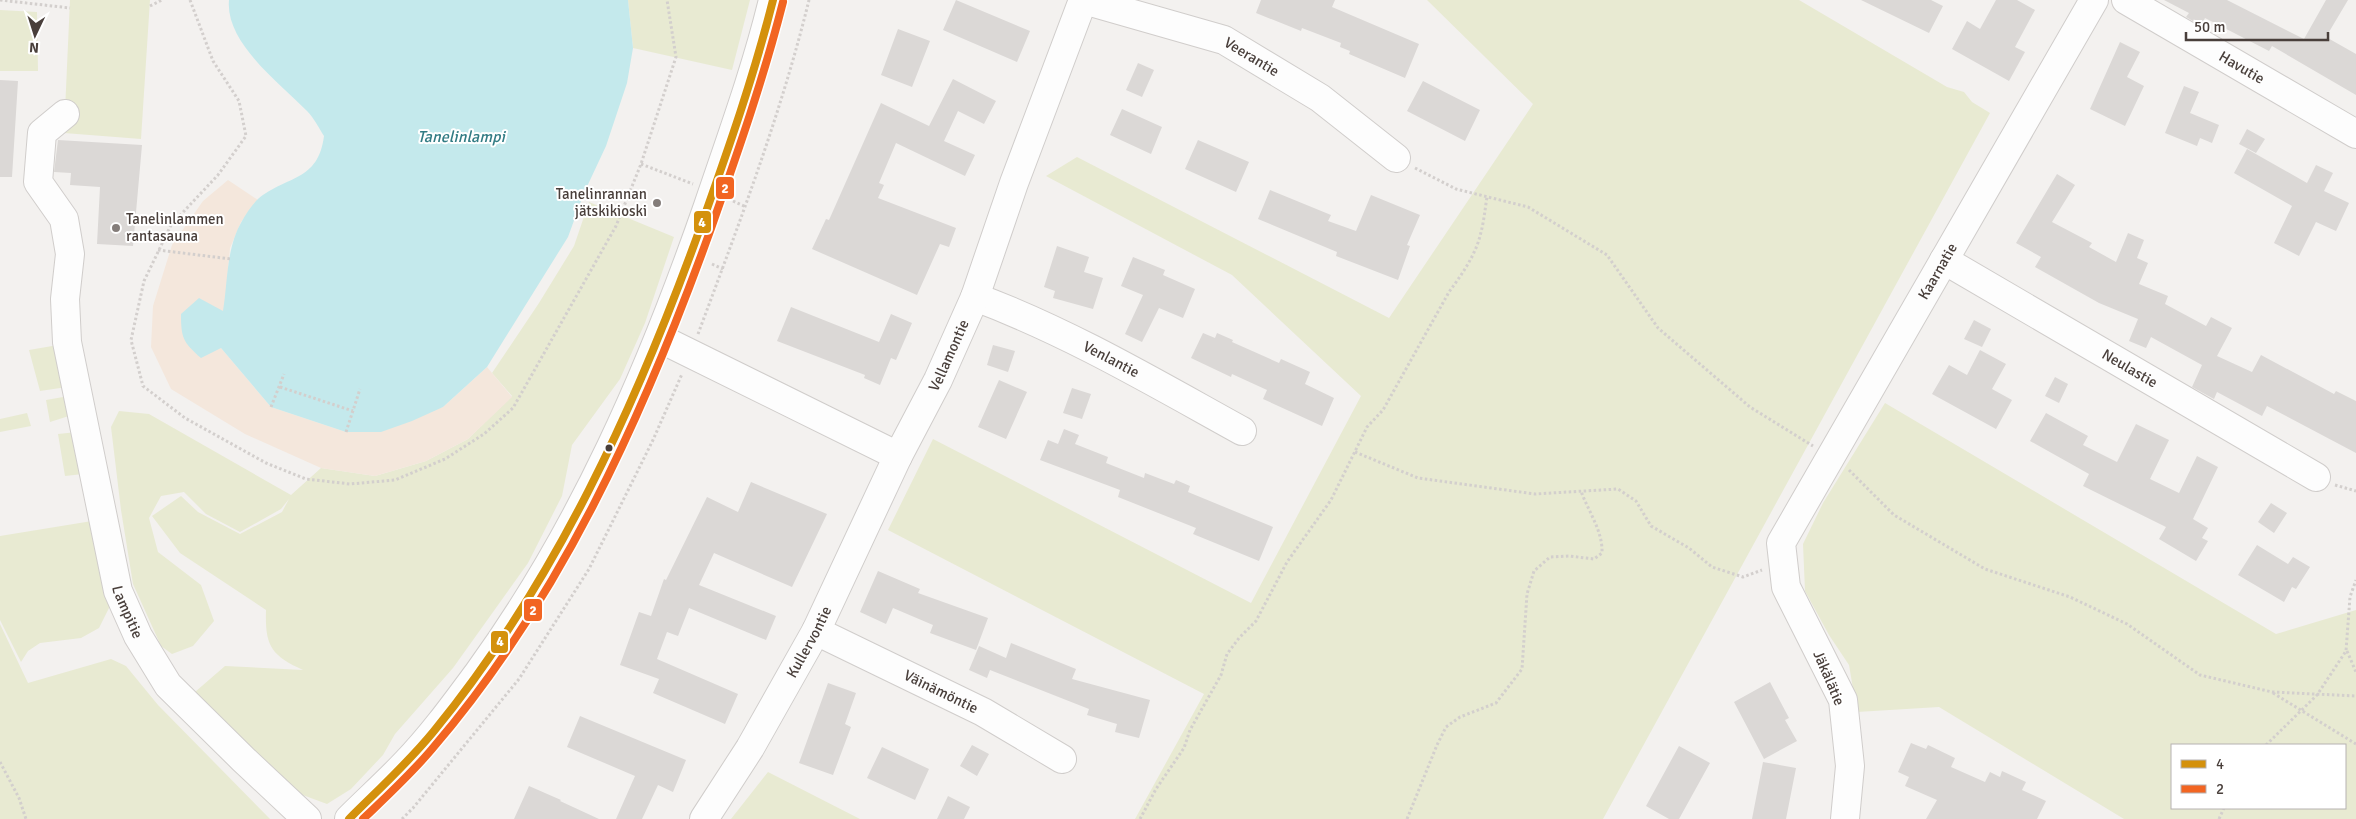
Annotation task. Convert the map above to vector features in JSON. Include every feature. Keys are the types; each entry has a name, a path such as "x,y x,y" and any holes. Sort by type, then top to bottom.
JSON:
{"street":[{"path":"349,819 407,762 462,695 515,623 556,555 608,454 659,338 689,261 740,113 773,0"},
{"name":"Veerantie","path":"1084,0 1224,40 1320,98 1396,158"},
{"name":"Vellamontie","path":"898,456 938,380 975,298 1014,183 1084,0"},
{"name":"Kaarnatie","path":"1782,552 1944,260 2094,0"},
{"name":"Havutie","path":"2126,0 2356,134"},
{"name":"Lampitie","path":"65,114 42,134 38,182 64,219 70,254 65,299 67,342 118,591 138,636 168,685 243,760 307,819"},
{"name":"Neulastie","path":"1944,260 2316,477"},
{"name":"Venlantie","path":"975,298 1014,312 1124,366 1242,431"},
{"path":"659,338 898,456"},
{"name":"Kullervontie","path":"704,819 750,748 816,631 898,456"},
{"name":"Jäkälätie","path":"1782,552 1786,587 1843,700 1850,766 1846,819"},
{"name":"Väinämöntie","path":"816,631 983,712 1062,759"}],"path":[{"path":"0,0 70,8"},
{"path":"150,6 162,0"},
{"path":"190,0 213,61 239,101 246,136 218,175 171,225 144,282 131,340 143,386 185,418 266,464 306,479 350,484 395,480 445,459 484,434 513,408 616,226 641,164 676,56 667,0"},
{"path":"1140,819 1156,789 1184,748 1190,730 1221,675 1227,654 1239,638 1256,621 1287,562 1331,500 1367,427 1383,410 1449,292 1475,251 1482,232 1488,197"},
{"path":"158,250 231,259"},
{"path":"271,407 284,374"},
{"path":"280,388 352,411"},
{"path":"346,432 360,389"},
{"path":"1355,452 1418,478 1535,494 1618,489 1636,501 1651,526 1689,548 1712,567 1743,577 1782,552"},
{"path":"1407,819 1446,727 1460,717 1496,703 1522,670 1527,594 1534,571 1550,557 1569,556 1594,559 1602,553 1603,539 1588,512 1581,491"},
{"path":"2267,744 2317,695 2346,651 2350,597 2356,580"},
{"path":"2346,651 2356,672"},
{"path":"2272,692 2356,744"},
{"path":"2317,695 2356,696"},
{"path":"0,762 19,798 26,819"}],"green space":[{"path":"70,0 150,0 141,139 64,133"},
{"path":"628,0 750,0 732,70 633,48"},
{"path":"1427,0 1799,0 1947,87 1964,92 1972,102 1990,113 1603,819 1135,819 1204,694 888,530 933,439 1251,603 1361,396 1232,275 1046,176 1077,157 1389,318 1533,104"},
{"path":"0,10 37,12 38,71 0,71"},
{"path":"589,202 674,237 645,323 620,379 572,445 562,496 528,563 453,668 395,734 383,755 351,789 327,804 300,794 242,743 195,692 225,666 303,670 283,659 272,648 267,632 266,610 180,553 152,516 181,496 198,512 240,534 282,512 289,499 281,509 240,532 206,514 184,492 161,496 149,518 158,552 201,585 214,621 193,646 172,654 161,646 133,584 121,510 111,427 119,411 149,414 291,495 321,468 375,476 426,461 468,439 512,396 492,373 539,303 574,246"},
{"path":"58,345 67,387 40,391 29,350"},
{"path":"69,396 72,415 50,422 46,400"},
{"path":"1885,403 2276,634 2356,610 2356,819 2124,819 1939,707 1857,712 1849,665 1829,635 1805,591 1803,544 1823,503"},
{"path":"27,413 31,426 0,432 0,419"},
{"path":"77,432 83,474 65,476 58,434"},
{"path":"92,521 111,604 99,628 81,638 40,643 28,651 21,662 0,620 0,536"},
{"path":"0,624 28,683 111,659 126,666 158,705 270,819 0,819"},
{"path":"768,772 860,819 731,819"}],"sand":[{"path":"228,180 258,200 241,222 230,248 221,348 271,407 346,432 443,407 487,367 512,397 468,439 426,461 375,476 321,468 245,434 171,389 151,347 153,306 172,245 203,201"}],"water":[{"name":"Tanelinlampi","path":"229,0 628,0 633,48 627,83 606,146 584,193 568,237 487,367 443,407 381,432 346,432 271,407 221,348 201,358 190,348 184,339 181,314 199,298 223,311 230,253 237,231 247,213 258,199 269,191 308,170 321,151 324,136 310,114 269,75 245,47 236,32 230,16"}],"building":[{"path":"956,0 1030,31 1017,62 943,30"},
{"path":"1261,0 1335,0 1332,7 1419,44 1405,78 1349,54 1350,51 1340,47 1341,43 1302,28 1301,31 1256,13"},
{"path":"1861,0 1931,0 1943,6 1929,33"},
{"path":"1996,0 2017,0 2035,10 2015,47 2025,52 2009,81 1952,49 1967,21 1980,29"},
{"path":"2164,0 2227,0 2304,39 2326,0 2348,0 2326,37 2356,54 2356,95 2272,46 2269,51 2205,18 2201,26 2186,17 2189,13"},
{"path":"898,29 930,41 912,87 881,75"},
{"path":"2120,42 2140,52 2127,77 2144,86 2125,126 2090,109"},
{"path":"1138,63 1154,70 1142,97 1126,90"},
{"path":"953,79 996,101 984,124 958,111 944,141 975,155 965,176 896,143 879,183 884,185 878,198 956,228 949,247 940,244 917,295 812,249 826,219 829,220 881,103 929,126"},
{"path":"0,80 18,81 12,177 0,177"},
{"path":"1423,81 1480,110 1465,141 1407,111"},
{"path":"2184,86 2199,92 2190,113 2219,125 2212,143 2200,138 2197,146 2165,133"},
{"path":"1122,109 1162,127 1151,154 1110,135"},
{"path":"2247,129 2265,139 2256,153 2239,144"},
{"path":"58,140 142,145 133,246 97,244 100,187 70,185 71,173 54,172"},
{"path":"1198,140 1249,162 1236,192 1185,169"},
{"path":"2247,149 2307,183 2316,165 2333,173 2324,191 2349,203 2336,231 2316,222 2299,256 2274,243 2292,206 2234,173"},
{"path":"2057,174 2075,185 2052,222 2092,243 2089,247 2116,262 2128,233 2144,240 2137,258 2148,263 2139,284 2168,296 2165,304 2206,326 2211,317 2232,328 2217,356 2252,372 2261,355 2334,394 2336,391 2356,401 2356,453 2267,406 2262,416 2217,392 2214,399 2192,387 2202,365 2151,337 2146,348 2129,341 2138,319 2099,303 2035,267 2041,257 2016,243"},
{"path":"1270,190 1331,215 1328,221 1356,231 1371,195 1420,215 1407,245 1410,246 1398,280 1336,256 1337,252 1258,219"},
{"path":"1057,246 1089,257 1084,272 1103,278 1093,309 1053,298 1055,291 1044,287"},
{"path":"1133,257 1165,270 1163,275 1195,289 1183,318 1159,308 1142,342 1125,334 1143,295 1121,286"},
{"path":"791,307 879,342 891,314 912,323 896,360 891,358 880,385 864,378 865,375 777,341"},
{"path":"1974,320 1991,329 1982,347 1964,339"},
{"path":"1203,333 1215,338 1217,333 1233,340 1232,342 1279,363 1281,359 1310,372 1305,384 1334,398 1322,426 1263,399 1267,390 1232,374 1231,377 1191,358"},
{"path":"993,345 1015,351 1008,372 987,365"},
{"path":"1980,350 2006,364 1992,389 2012,400 1996,429 1932,394 1949,365 1967,375"},
{"path":"2055,377 2068,384 2059,403 2045,396"},
{"path":"999,380 1027,392 1006,439 978,427"},
{"path":"1072,388 1091,394 1082,419 1063,413"},
{"path":"2046,413 2088,436 2083,445 2117,462 2136,424 2169,440 2150,479 2179,493 2197,456 2218,467 2193,519 2208,528 2202,538 2208,541 2196,561 2159,539 2166,527 2083,486 2089,474 2030,441"},
{"path":"1064,429 1079,435 1075,444 1108,457 1106,463 1144,478 1145,473 1174,484 1176,480 1190,486 1188,492 1273,527 1259,561 1193,534 1196,528 1118,497 1120,490 1040,460 1048,440 1058,444"},
{"path":"751,482 827,514 792,587 714,553 699,585 776,616 766,640 689,608 678,636 667,632 657,659 738,694 725,724 653,693 659,679 620,665 639,612 651,616 664,579 666,580 707,497 738,512"},
{"path":"2271,503 2287,513 2274,533 2258,522"},
{"path":"2257,545 2288,564 2293,557 2310,567 2296,589 2292,587 2284,602 2238,575"},
{"path":"878,571 920,589 918,593 988,618 976,650 930,633 933,625 893,608 886,624 860,612"},
{"path":"1011,643 1076,669 1072,679 1150,700 1139,738 1115,732 1117,724 1087,715 1089,709 990,670 987,678 969,670 979,646 1006,658"},
{"path":"1770,682 1789,718 1785,720 1797,741 1764,759 1734,702"},
{"path":"828,683 856,693 845,724 851,727 833,775 799,763"},
{"path":"580,716 686,760 673,792 658,785 642,819 616,819 635,776 567,747"},
{"path":"1911,743 1926,749 1928,745 1955,758 1951,767 1985,782 1990,772 2000,777 2002,771 2026,782 2022,790 2046,801 2037,819 1926,819 1937,800 1905,786 1909,777 1898,772"},
{"path":"972,745 989,754 977,776 960,766"},
{"path":"1679,746 1710,763 1679,819 1669,819 1646,806"},
{"path":"882,747 929,769 915,800 867,778"},
{"path":"1763,762 1796,768 1786,819 1752,819"},
{"path":"529,786 561,800 599,819 514,819"},
{"path":"948,796 970,807 964,819 937,819"}],"transit line":[{"name":"4","path":"349,819 424,743 478,674 518,614 555,553 589,489 621,424 677,291 740,113 758,57 773,0"},
{"name":"2","path":"363,819 424,758 478,692 520,631 558,569 594,504 656,371 709,234 749,119 783,2"}],"place":[{"name":"Tanelinrannan jätskikioski","path":"657,203"},
{"name":"Tanelinlammen rantasauna","path":"116,228"}]}
